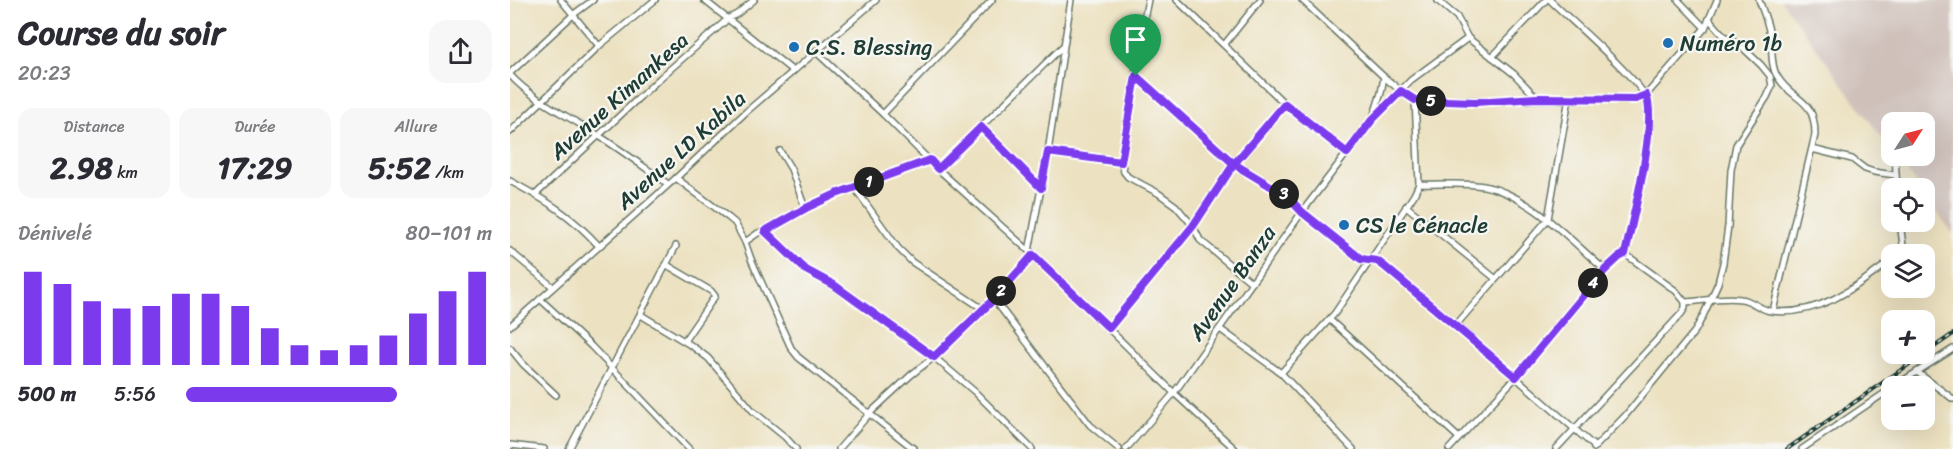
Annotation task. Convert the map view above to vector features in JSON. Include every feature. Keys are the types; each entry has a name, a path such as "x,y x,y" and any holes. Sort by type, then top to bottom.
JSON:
{"street":[{"path":"561,0 599,46"},
{"path":"593,0 574,14 510,74 521,87 541,101 600,136 668,184"},
{"path":"510,132 599,46 655,0"},
{"path":"704,0 793,71"},
{"name":"Avenue Kimankesa","path":"535,195 660,78 729,18 754,0"},
{"name":"Avenue LD Kabila","path":"510,326 815,51 876,0"},
{"path":"883,114 992,0"},
{"path":"839,449 870,413 934,357 993,300 1031,253 1071,0"},
{"path":"1148,0 1121,162 1124,172 1128,177 1152,189 1176,206 1193,226 1200,240 1252,284"},
{"path":"1177,0 1285,104 1347,153"},
{"path":"1224,45 1260,0"},
{"path":"1302,0 1384,77 1415,100 1475,102 1537,98 1636,99 1646,95 1705,28 1718,0"},
{"path":"1492,57 1548,0 1646,95 1650,109 1649,130 1625,254"},
{"path":"1678,0 1705,28"},
{"path":"1136,76 1234,164 1287,196 1302,212 1361,259 1377,261 1384,266 1456,325 1595,448 1625,416 1695,331 1718,283 1728,226 1731,170 1736,145 1772,86 1770,35 1759,0"},
{"path":"1438,1 1457,17 1468,38 1514,74 1537,98"},
{"path":"1709,19 1723,34 1741,46 1806,103 1815,121 1812,149 1773,311"},
{"name":"Avenue Banza","path":"1126,449 1174,393 1302,212 1372,120 1424,69 1468,38"},
{"path":"938,169 1062,47"},
{"path":"815,51 938,169 1031,253 1234,449"},
{"path":"1372,120 1382,93 1384,77"},
{"path":"1456,325 1548,219 1569,98"},
{"path":"1281,373 1330,320 1407,206 1419,184 1415,100"},
{"path":"1109,328 1193,226 1234,164 1285,104"},
{"path":"981,127 1041,188"},
{"path":"1812,149 1852,159 1865,169 1874,172 1895,175"},
{"path":"780,151 791,169 806,208"},
{"path":"1048,152 1121,162"},
{"path":"745,242 806,208 854,187 930,160"},
{"path":"1895,166 1895,178"},
{"path":"676,178 735,223 791,348 810,368 914,449"},
{"path":"510,180 551,203 567,215 598,246"},
{"path":"1419,184 1481,185 1510,196 1548,219 1605,270"},
{"path":"854,187 898,248 912,262 983,309"},
{"path":"1407,206 1496,279"},
{"path":"765,231 806,270 834,285 934,357 975,392 1032,449"},
{"path":"569,449 676,246"},
{"path":"510,252 553,287"},
{"path":"1449,449 1516,377 1605,270 1625,254"},
{"path":"1556,449 1685,308 1685,302 1676,291 1625,254"},
{"path":"667,265 711,291 715,296 684,341"},
{"path":"1685,302 1742,299 1762,309 1773,311 1816,308 1847,291 1881,268"},
{"path":"540,299 612,368 689,449"},
{"path":"993,300 1090,425 1119,449"},
{"path":"640,315 708,358 753,411 796,449"},
{"path":"1330,320 1459,438"},
{"path":"1220,329 1281,373 1353,449"},
{"path":"510,348 523,364 556,395"},
{"path":"1910,376 1953,349"},
{"path":"1917,372 1953,399"},
{"path":"1802,449 1881,395"},
{"path":"1813,441 1818,449"},
{"path":"510,445 544,449"}],"shaded area":[{"path":"1781,0 1953,0 1953,234 1935,209 1935,178 1912,178 1903,166 1935,166 1935,112 1881,112 1881,136"}],"railway":[{"path":"1935,346 1953,334"},
{"path":"1787,449 1910,364"}],"place":[{"name":"Numéro 1b","path":"1668,43"},
{"name":"C.S. Blessing","path":"794,47"},
{"name":"CS le Cénacle","path":"1344,225"}],"route":[{"path":"1136,76 1121,162 1048,152 1041,188 981,127 938,169 930,160 854,187 806,208 765,231 806,270 834,285 934,357 993,300 1033,255 1109,328 1193,226 1234,164 1287,196 1302,212 1361,259 1377,261 1384,266 1516,377 1605,270 1625,254 1646,153 1650,109 1646,95 1636,99 1537,98 1475,102 1415,100 1401,91 1372,120 1347,153 1285,104 1234,164 1136,76"}]}
